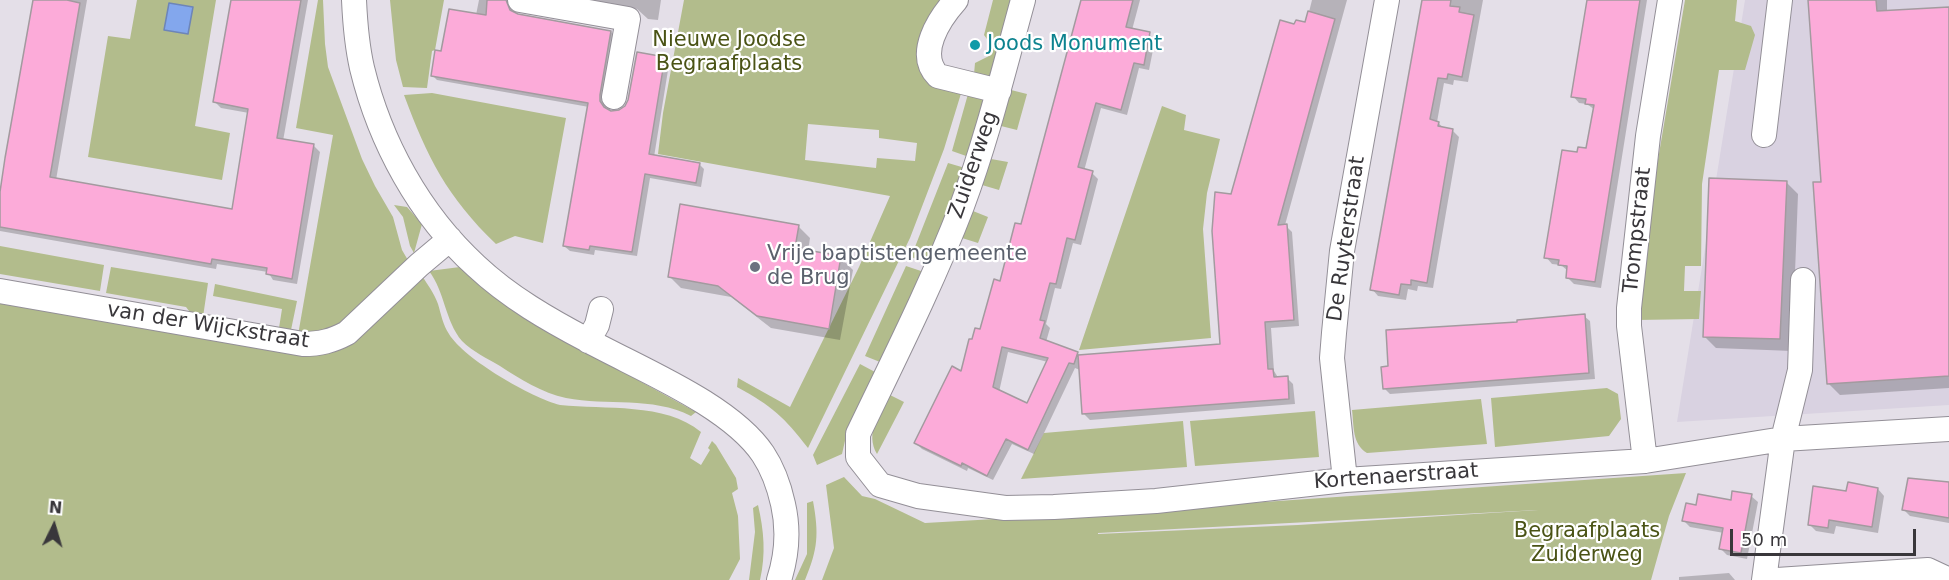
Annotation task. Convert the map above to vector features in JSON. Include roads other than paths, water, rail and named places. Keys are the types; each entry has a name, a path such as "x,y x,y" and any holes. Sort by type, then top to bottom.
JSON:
{"street":[{"path":"354,0 362,67 383,131 412,189 450,239 498,285 588,341 685,391 714,409 750,438 771,467 785,515 787,537 779,580"},
{"path":"520,0 628,19 614,97"},
{"path":"956,0 942,18 932,40 928,54 932,69 938,76 999,91"},
{"name":"Zuiderweg","path":"858,457 858,434 939,264 979,157 1023,0"},
{"name":"De Ruyterstraat","path":"1345,480 1332,358 1334,333 1342,251 1387,0"},
{"name":"Trompstraat","path":"1645,461 1629,309 1648,136 1670,0"},
{"path":"1764,135 1780,0"},
{"name":"van der Wijckstraat","path":"0,291 303,345 318,344 347,333 450,239"},
{"path":"1764,580 1783,440 1800,370 1803,280"},
{"path":"588,341 597,325 601,309"},
{"name":"Kortenaerstraat","path":"858,457 880,485 918,496 1005,508 1054,507 1155,501 1345,480 1645,461 1783,440 1949,429"},
{"path":"1777,580 1928,570 1945,580"}],"water":[{"path":"169,3 193,7 188,34 164,30"}],"place":[{"name":"Joods Monument","path":"975,45"},
{"name":"Vrije baptistengemeente de Brug","path":"755,267"}],"park label":[{"name":"Nieuwe Joodse Begraafplaats","path":"729,53"},
{"name":"Begraafplaats Zuiderweg","path":"1587,544"}]}
